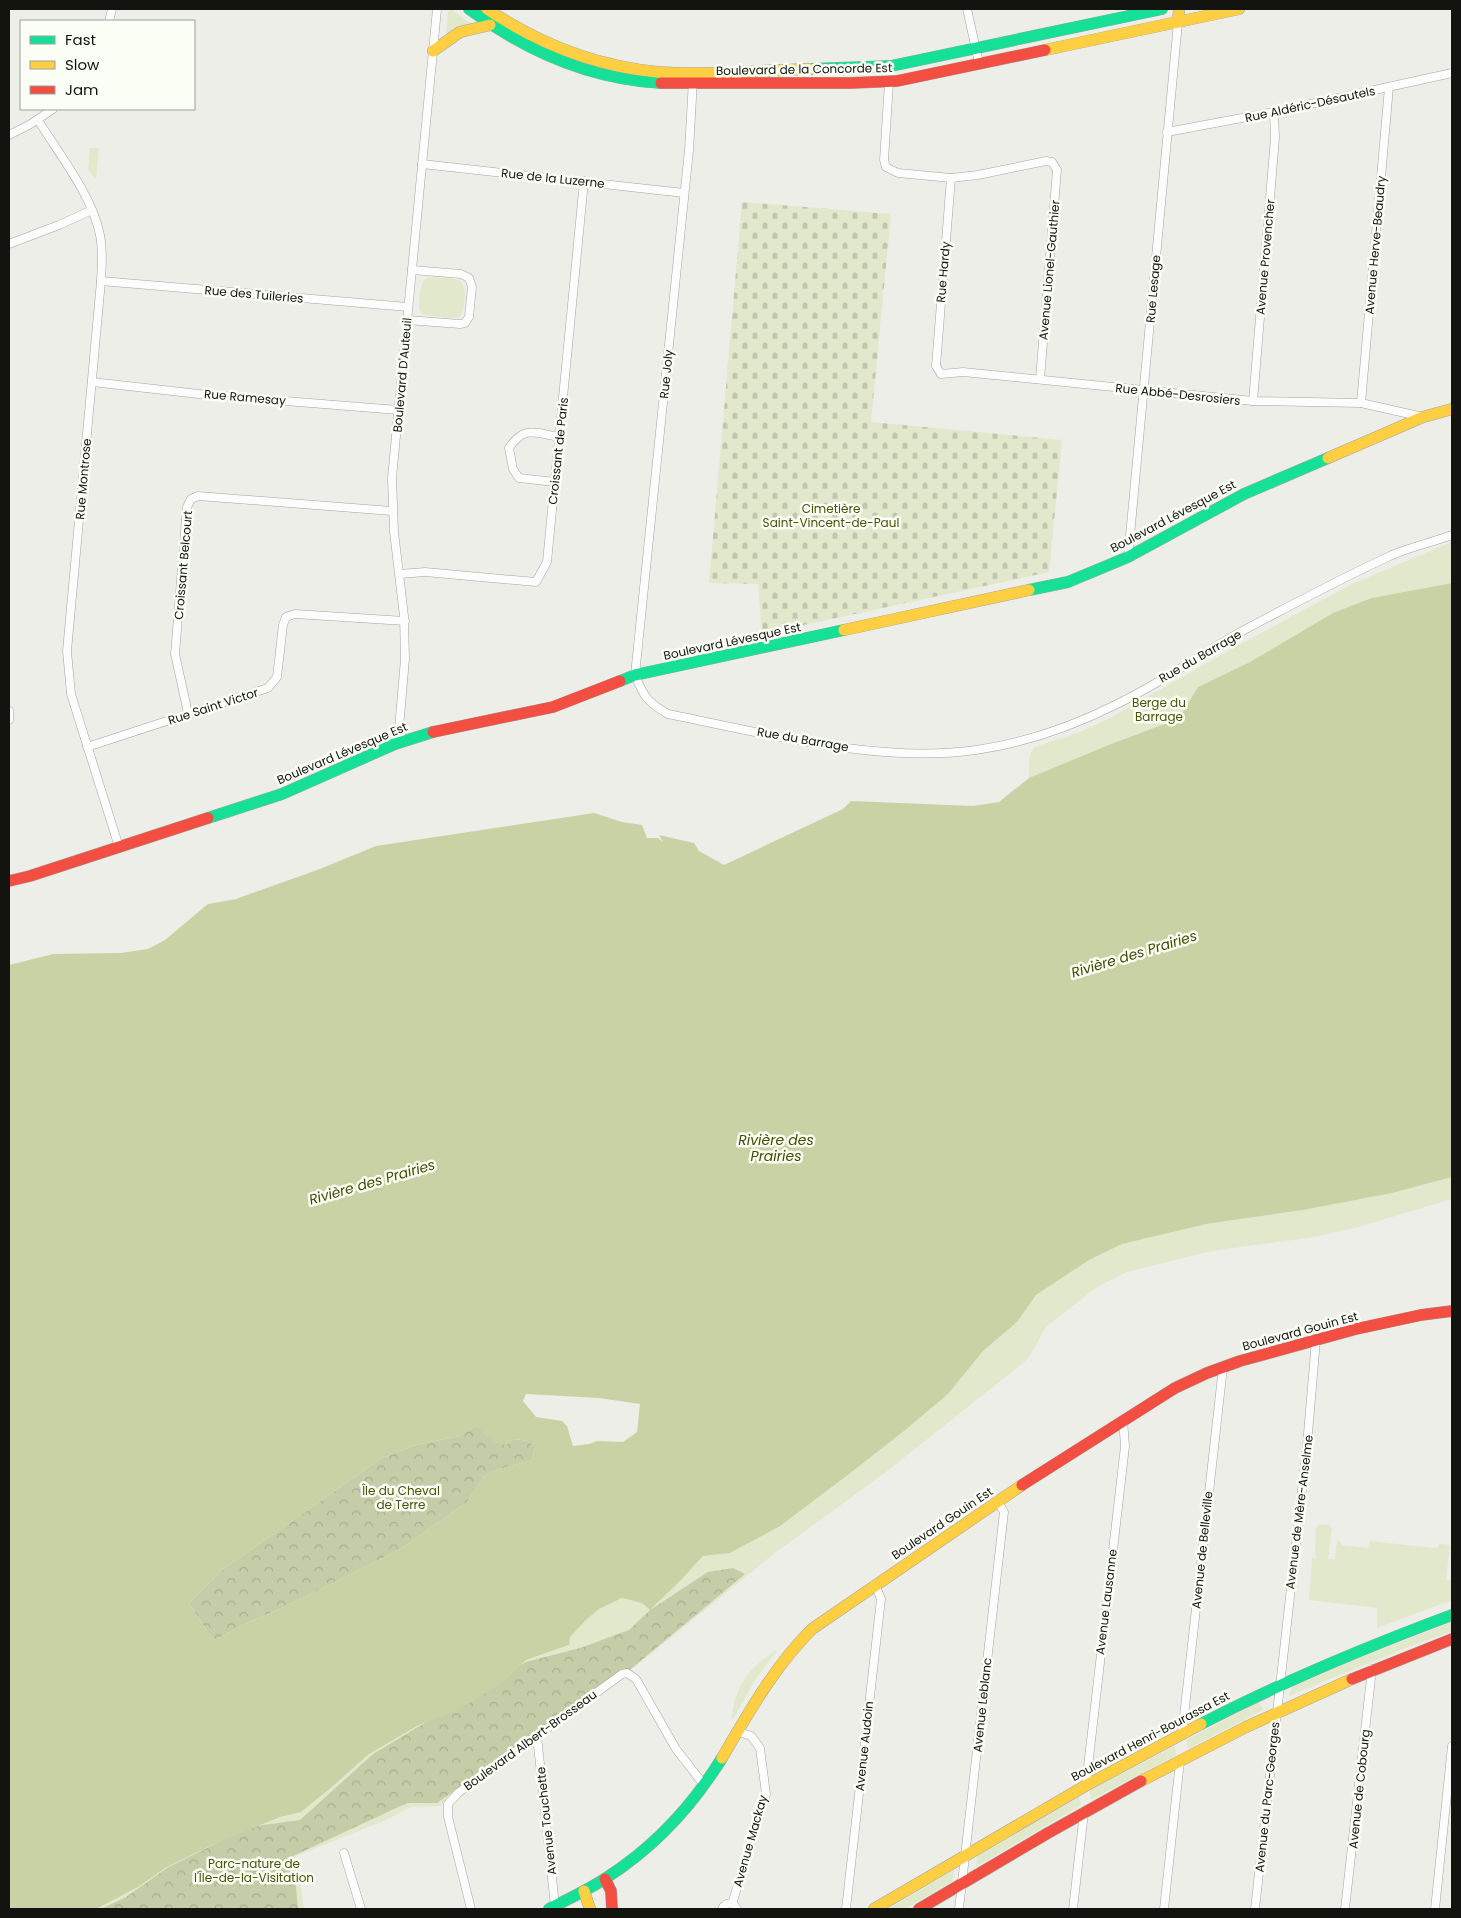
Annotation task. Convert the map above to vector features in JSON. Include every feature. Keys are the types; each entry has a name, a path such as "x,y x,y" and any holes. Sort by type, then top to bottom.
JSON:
{"street":[{"name":"Boulevard D'Auteuil","path":"403,741 399,728 405,668 405,621 392,511 392,478 437,9"},
{"name":"Boulevard de la Concorde Est","path":"469,9 490,25 532,50 589,72 639,81 883,66 1162,9"},
{"name":"Boulevard de la Concorde Est","path":"487,9 511,25 538,39 582,58 644,71 693,78 889,82 1239,9"},
{"path":"967,9 979,63"},
{"path":"1178,22 1179,9"},
{"path":"1178,22 1185,9"},
{"name":"Rue Lesage","path":"1128,558 1178,22"},
{"path":"433,51 460,32 490,25"},
{"name":"Rue Aldéric-Désautels","path":"1167,132 1274,112 1452,72"},
{"name":"Rue Joly","path":"635,675 689,150 693,78"},
{"path":"889,82 884,160 886,167 898,173 951,178"},
{"name":"Avenue Herve-Beaudry","path":"1361,403 1389,87"},
{"path":"9,135 38,120 52,110"},
{"name":"Avenue Provencher","path":"1253,401 1275,138 1274,112"},
{"name":"Rue Montrose","path":"38,120 92,210 101,242 101,281 67,651 71,694 119,847"},
{"name":"Avenue Lionel-Gauthier","path":"951,178 978,175 1046,161 1052,162 1057,170 1040,379"},
{"name":"Rue de la Luzerne","path":"422,164 584,180 684,193"},
{"name":"Rue Hardy","path":"936,366 951,178"},
{"name":"Croissant de Paris","path":"400,574 425,572 536,582 546,562 560,437 584,180"},
{"path":"9,244 60,225 92,210"},
{"path":"407,320 460,324 466,321 469,315 472,285 468,277 461,274 412,270"},
{"name":"Rue des Tuileries","path":"101,281 408,307"},
{"name":"Rue Abbé-Desrosiers","path":"936,366 941,374 963,372 1253,401 1361,403 1423,417"},
{"name":"Rue Ramesay","path":"92,382 200,394 398,410"},
{"name":"Boulevard Lévesque Est","path":"9,881 30,876 282,794 403,741 428,733 553,707 635,675 1068,582 1128,558 1244,494 1423,417 1452,409"},
{"path":"555,482 519,478 514,469 509,448 517,436 529,432 560,437"},
{"name":"Croissant Belcourt","path":"188,713 175,654 187,507 191,499 198,496 392,511"},
{"name":"Rue du Barrage","path":"635,675 643,695 652,705 668,714 815,743 872,750 930,753 974,750 1010,744 1055,732 1116,705 1263,621 1394,554 1452,535"},
{"name":"Rue Saint Victor","path":"87,746 268,688 277,678 282,625 286,617 295,614 405,621"},
{"path":"9,711 9,720"},
{"name":"Boulevard Gouin Est","path":"552,1908 605,1879 653,1841 704,1785 770,1676 797,1643 817,1625 998,1502 1175,1388 1223,1367 1316,1340 1421,1315 1452,1311"},
{"name":"Avenue de Mère-Anselme","path":"1280,1684 1307,1446 1316,1340"},
{"name":"Avenue de Belleville","path":"1182,1734 1223,1367"},
{"name":"Avenue Lausanne","path":"1086,1784 1124,1446 1123,1420"},
{"name":"Avenue Leblanc","path":"960,1909 1004,1512 998,1502"},
{"name":"Avenue Audoin","path":"846,1909 880,1599 876,1584"},
{"name":"Boulevard Henri-Bourassa Est","path":"874,1909 1086,1784 1280,1684 1374,1644 1452,1615"},
{"path":"919,1909 1084,1812 1276,1711 1372,1669 1452,1639"},
{"name":"Avenue de Cobourg","path":"1345,1909 1372,1669"},
{"name":"Boulevard Albert-Brosseau","path":"471,1909 448,1817 448,1804 452,1798 618,1677 627,1673 636,1679 676,1749 704,1785"},
{"name":"Avenue du Parc-Georges","path":"1255,1909 1280,1684"},
{"name":"Avenue Mackay","path":"722,1909 726,1904 734,1906 766,1794 760,1748 751,1736 737,1731"},
{"name":"Avenue Touchette","path":"537,1736 552,1908"},
{"path":"1435,1909 1452,1746"},
{"path":"1164,1909 1180,1761"},
{"path":"1073,1909 1084,1812"},
{"path":"344,1853 360,1909"},
{"path":"605,1879 611,1891 612,1909"},
{"path":"584,1891 590,1909"}],"green space":[{"path":"451,9 471,24 446,35 448,12"},
{"path":"90,148 99,148 96,179 88,170"},
{"name":"Cimetière Saint-Vincent-de-Paul","path":"742,202 891,214 871,422 1062,440 1049,572 762,634 758,584 709,583"},
{"path":"429,277 460,281 464,288 465,299 463,310 459,317 440,317 421,313 419,309 421,286 425,279"},
{"name":"Berge du Barrage","path":"1452,542 1452,583 1372,598 1198,687 1183,712 1170,722 1029,778 1030,757 1035,747 1080,732 1110,718 1352,584"},
{"name":"Parc-nature de l'Île-de-la-Visitation","path":"1452,1177 1452,1199 1355,1228 1308,1238 1211,1251 1127,1272 1097,1287 1046,1327 1028,1359 886,1472 775,1553 627,1673 439,1806 411,1807 386,1820 296,1856 304,1909 96,1909 138,1887 167,1867 208,1847 280,1817 301,1812 369,1754 419,1725 456,1711 501,1685 526,1660 569,1645 570,1637 599,1609 622,1598 642,1603 651,1609 703,1555 730,1553 748,1543 948,1394 983,1351 1017,1322 1036,1295 1089,1260 1122,1244 1206,1224 1303,1210 1392,1193"},
{"name":"Île du Cheval de Terre","path":"476,1426 506,1445 514,1439 528,1441 535,1447 532,1460 496,1470 484,1476 467,1502 399,1550 295,1602 240,1626 216,1640 209,1634 189,1603 222,1570 382,1458 416,1445 460,1436"},
{"path":"1319,1525 1329,1525 1332,1528 1328,1559 1335,1559 1337,1539 1342,1545 1368,1548 1370,1541 1434,1548 1438,1547 1439,1544 1450,1545 1446,1580 1452,1581 1452,1600 1377,1628 1377,1608 1309,1600 1312,1558 1317,1558 1315,1555 1316,1527"},
{"path":"733,1568 745,1574 632,1668 518,1745 437,1803 407,1803 293,1856 298,1909 101,1909 126,1897 167,1868 249,1827 300,1820 373,1754 526,1662 580,1648 629,1630 650,1610 708,1572"},
{"path":"1452,1622 1452,1631 1289,1696 1292,1687 1354,1660"},
{"path":"775,1651 755,1680 733,1719 733,1707 740,1687 751,1671"},
{"path":"1259,1702 1263,1710 1188,1749 1186,1740"},
{"path":"1175,1746 1176,1755 1091,1800 1090,1790"},
{"path":"1079,1797 1081,1805 976,1867 977,1856"},
{"path":"954,1870 953,1881 905,1909 888,1909"}],"water":[{"name":"Rivière des Prairies","path":"1452,583 1452,1177 1392,1193 1303,1210 1206,1224 1122,1244 1089,1260 1036,1295 1017,1322 983,1351 948,1394 904,1431 780,1526 730,1553 703,1556 650,1610 642,1603 622,1598 599,1609 570,1637 569,1645 526,1660 501,1684 456,1711 419,1725 369,1754 301,1812 280,1817 208,1847 167,1867 138,1887 96,1909 9,1909 9,965 53,954 121,953 148,949 165,940 208,904 236,899 320,869 376,846 594,813 622,822 642,825 647,838 658,838 663,842 659,835 694,843 699,851 724,865 843,809 851,801 973,806 999,802 1029,778 1170,722 1183,712 1198,687 1250,662 1333,613 1372,598","holes":["526,1394 599,1398 640,1404 637,1432 623,1442 597,1441 573,1446 567,1426 562,1421 536,1417 523,1401","476,1426 495,1442 506,1445 514,1439 528,1441 535,1447 532,1460 496,1470 484,1476 467,1502 399,1550 295,1602 240,1626 216,1640 209,1634 189,1603 222,1570 382,1458 416,1445 460,1436"]}],"traffic: fast":[{"path":"469,9 513,38 559,60 609,76 661,83"},
{"path":"810,69 891,66 1162,9"},
{"path":"1029,590 1068,582 1128,557 1244,494 1328,458"},
{"path":"620,681 635,675 844,630"},
{"path":"208,818 282,794 395,744 433,732"},
{"path":"1201,1724 1325,1666 1452,1615"},
{"path":"549,1909 599,1882 640,1853 685,1809 722,1758"}],"traffic: slow":[{"path":"487,9 547,43 612,65 676,73 810,69"},
{"path":"1178,22 1179,9"},
{"path":"1045,50 1239,9"},
{"path":"433,51 460,32 490,25"},
{"path":"1328,458 1423,417 1452,409"},
{"path":"844,630 1029,590"},
{"path":"722,1758 774,1674 812,1629 1022,1485"},
{"path":"1141,1781 1246,1727 1352,1679"},
{"path":"874,1909 1085,1786 1201,1724"},
{"path":"584,1891 590,1909"}],"traffic: jam":[{"path":"661,83 850,83 897,81 1045,50"},
{"path":"433,732 553,707 620,681"},
{"path":"9,881 30,876 208,818"},
{"path":"1022,1485 1175,1388 1207,1373 1240,1361 1356,1329 1421,1315 1452,1311"},
{"path":"1352,1679 1452,1639"},
{"path":"919,1909 1141,1781"},
{"path":"605,1879 611,1891 612,1909"}]}
